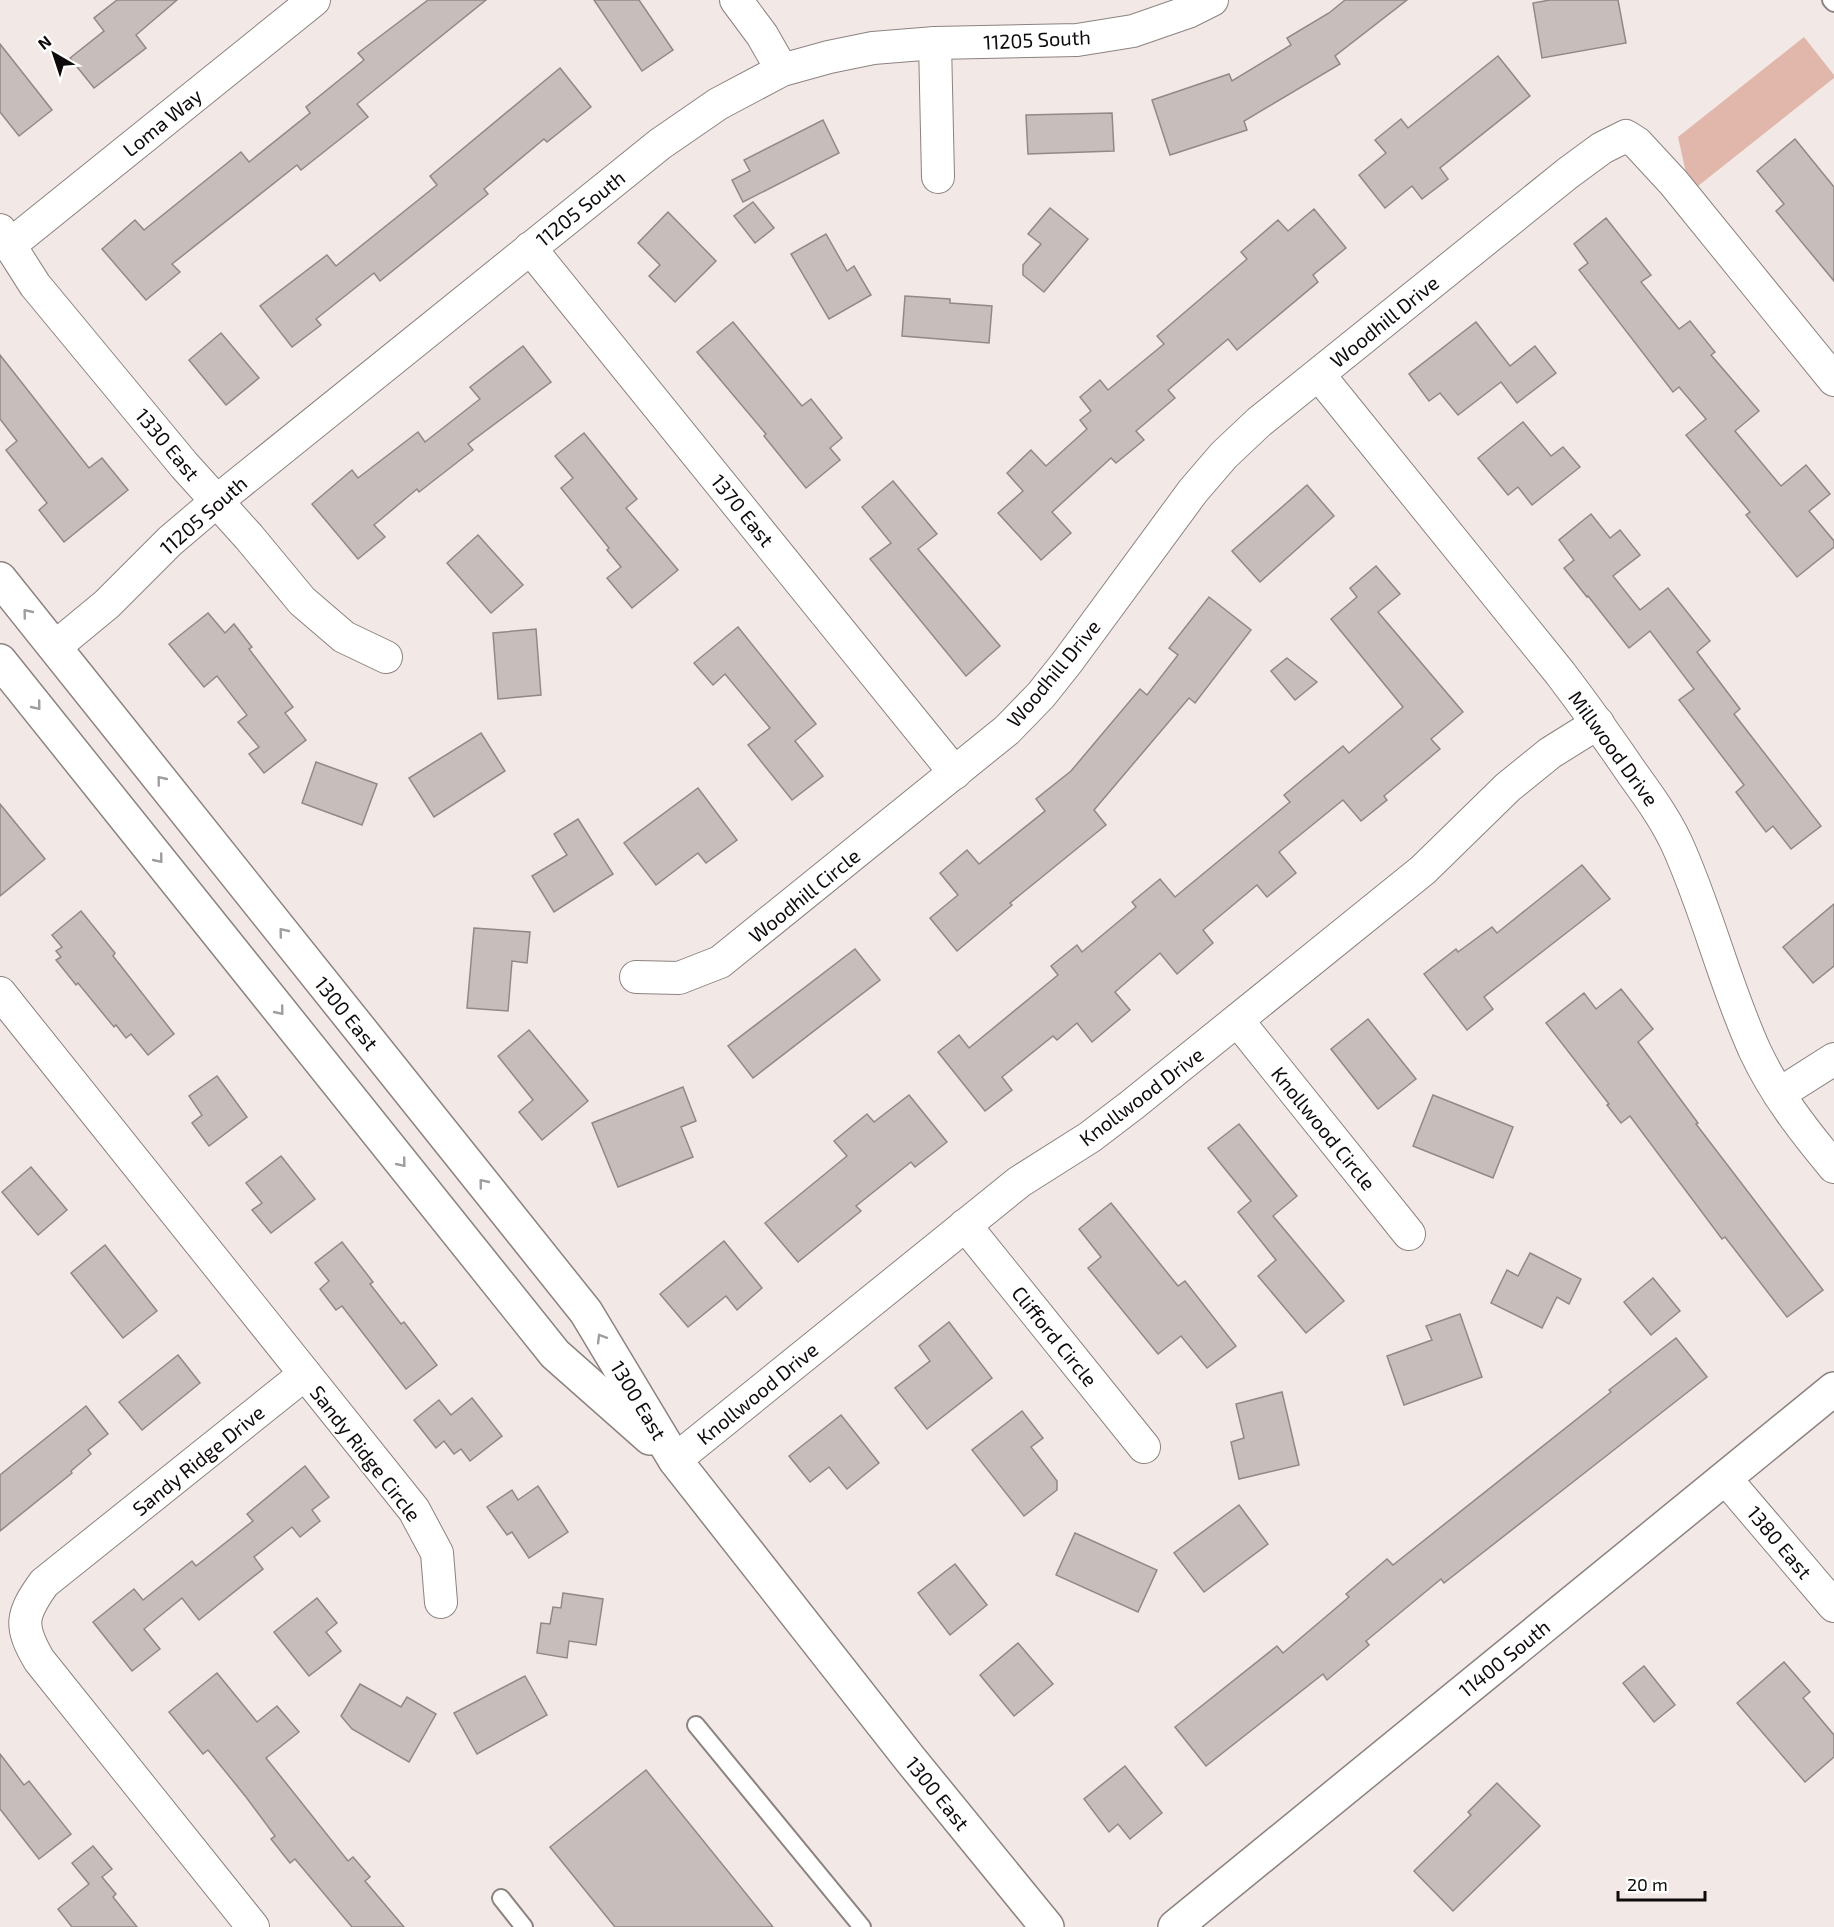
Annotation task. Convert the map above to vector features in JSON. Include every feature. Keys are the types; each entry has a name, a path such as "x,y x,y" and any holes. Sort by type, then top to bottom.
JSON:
{"main road":[{"name":"1300 East","path":"0,579 586,1312 675,1460 910,1759 1047,1927"},
{"name":"1300 East","path":"0,661 555,1354 675,1460"},
{"name":"11400 South","path":"1175,1927 1834,1389"}],"street":[{"path":"736,0 762,35 782,70"},
{"name":"11205 South","path":"55,647 107,604 170,541 217,501 660,144 718,104 782,70 829,57 873,48 935,43 1077,40 1133,30 1188,12 1212,0"},
{"name":"Loma Way","path":"5,238 311,1"},
{"path":"935,43 938,177"},
{"name":"Woodhill Drive","path":"955,773 1007,729 1041,695 1193,491 1224,455 1259,422 1568,173 1602,148 1626,136 1637,143 1674,183 1834,380"},
{"name":"1330 East","path":"5,238 35,285 184,465 249,537 302,601 344,638 386,657"},
{"name":"1370 East","path":"530,248 955,773"},
{"name":"Millwood Drive","path":"1318,375 1598,723 1655,804 1675,840 1693,881 1755,1051 1779,1094 1807,1135 1834,1167"},
{"name":"Knollwood Drive","path":"675,1460 1019,1182 1090,1137 1132,1106 1423,870 1508,787 1550,753 1598,723"},
{"name":"Woodhill Circle","path":"636,977 679,978 720,962 955,773"},
{"path":"0,993 305,1374"},
{"name":"Knollwood Circle","path":"1238,1021 1409,1234"},
{"path":"1779,1094 1834,1059"},
{"name":"Clifford Circle","path":"965,1225 1144,1447"},
{"name":"Sandy Ridge Circle","path":"305,1374 414,1510 437,1553 441,1602"},
{"name":"Sandy Ridge Drive","path":"252,1927 39,1660 28,1641 24,1620 32,1600 44,1584 305,1374"},
{"name":"1380 East","path":"1725,1478 1834,1606"}],"lane":[{"path":"696,1725 862,1927"},
{"path":"501,1898 524,1927"}],"shaded area":[{"path":"1804,37 1834,78 1698,186 1686,173 1678,137"}],"building":[{"path":"117,0 177,0 136,35 146,48 94,88 70,58 104,31 94,18"},
{"path":"428,0 486,0 357,104 368,117 301,170 297,165 172,264 180,272 146,300 102,249 135,220 144,230 241,152 249,162 310,113 306,107 364,60 358,53"},
{"path":"594,0 639,0 673,50 642,71"},
{"path":"1345,0 1407,0 1335,56 1340,64 1244,121 1247,130 1170,155 1152,100 1229,74 1232,81 1291,45 1287,38 1329,13"},
{"path":"1550,0 1618,0 1626,43 1542,58 1533,3"},
{"path":"0,44 52,110 19,136 0,112"},
{"path":"1498,56 1530,96 1440,168 1448,179 1422,199 1412,186 1385,208 1359,175 1386,153 1375,140 1401,119 1408,128"},
{"path":"560,68 591,107 547,142 544,139 484,189 488,194 380,281 374,273 316,319 321,325 292,347 260,306 327,255 336,266 437,185 430,176"},
{"path":"1112,113 1114,151 1028,154 1026,115"},
{"path":"823,120 839,153 743,202 732,180 750,171 744,160"},
{"path":"1795,139 1834,187 1834,281 1776,211 1784,204 1757,171"},
{"path":"753,202 774,228 755,243 734,216"},
{"path":"1050,208 1088,239 1044,292 1023,275 1023,265 1041,244 1028,234"},
{"path":"1314,209 1346,248 1313,275 1318,282 1237,350 1228,339 1168,390 1175,398 1136,431 1144,440 1116,463 1111,458 1052,512 1071,533 1041,560 998,513 1023,491 1007,473 1031,450 1046,466 1087,429 1080,420 1091,411 1080,397 1100,380 1108,390 1164,344 1157,336 1247,259 1241,252 1278,220 1288,231"},
{"path":"668,212 716,261 675,302 649,276 660,265 638,243"},
{"path":"1606,218 1651,275 1641,282 1679,329 1690,321 1715,352 1711,355 1759,411 1735,431 1781,486 1806,465 1830,494 1809,511 1834,541 1834,547 1797,577 1746,515 1750,512 1686,435 1706,419 1679,387 1673,392 1579,270 1588,263 1574,244"},
{"path":"826,234 847,271 854,266 871,295 829,319 791,254"},
{"path":"905,296 950,299 950,303 992,306 989,343 902,336"},
{"path":"733,322 802,406 811,399 842,438 830,448 840,460 806,488 764,436 766,434 697,352"},
{"path":"1476,322 1510,366 1535,346 1556,373 1517,403 1501,382 1458,415 1440,393 1429,401 1409,374"},
{"path":"221,333 259,378 226,405 189,360"},
{"path":"523,346 551,382 468,444 473,450 419,492 417,489 374,525 385,537 358,559 312,504 352,470 358,478 418,432 425,442 480,399 470,387"},
{"path":"0,355 89,468 102,458 128,490 64,542 39,510 47,503 6,450 17,441 0,419"},
{"path":"1523,422 1551,456 1563,447 1580,467 1532,505 1518,487 1508,495 1478,458"},
{"path":"584,433 637,499 626,508 678,570 632,608 607,578 621,567 607,550 609,548 561,488 573,478 555,456"},
{"path":"893,481 937,534 918,549 1000,646 966,676 870,559 891,543 862,507"},
{"path":"1307,485 1334,516 1260,582 1232,551"},
{"path":"1591,514 1610,538 1620,530 1640,555 1613,576 1640,610 1668,588 1710,641 1697,652 1740,709 1734,714 1821,826 1791,849 1773,826 1766,832 1736,792 1744,785 1679,700 1694,689 1650,631 1629,648 1564,568 1574,560 1559,540"},
{"path":"478,535 523,585 491,613 447,563"},
{"path":"1376,566 1400,594 1378,612 1463,712 1431,739 1440,749 1384,796 1387,800 1361,821 1343,800 1279,852 1296,873 1267,897 1257,885 1203,930 1213,943 1177,974 1160,953 1115,992 1130,1010 1092,1042 1077,1023 1057,1040 1053,1036 1002,1077 1012,1090 985,1111 938,1052 959,1035 969,1048 1058,975 1051,966 1077,945 1082,952 1136,907 1132,902 1160,879 1175,897 1290,802 1284,795 1343,746 1349,753 1403,707 1331,619 1357,597 1350,588"},
{"path":"1209,597 1251,630 1195,703 1189,698 1094,810 1106,825 1010,903 1012,905 957,951 930,918 958,895 940,873 967,850 979,864 1045,811 1036,799 1071,771 1140,689 1147,695 1178,655 1169,648"},
{"path":"208,613 225,633 234,624 252,647 249,649 293,707 285,713 306,740 264,773 249,754 259,747 238,722 247,715 217,676 204,687 169,644"},
{"path":"738,627 816,724 795,741 823,776 792,800 748,745 770,728 725,674 713,685 694,663"},
{"path":"536,629 541,695 498,699 493,633"},
{"path":"1287,658 1317,682 1295,700 1271,671"},
{"path":"481,733 505,771 434,817 409,778"},
{"path":"316,762 377,784 362,825 302,803"},
{"path":"698,788 737,840 706,863 698,853 656,885 624,843"},
{"path":"0,804 45,859 0,896"},
{"path":"578,819 613,874 554,912 532,876 567,855 554,834"},
{"path":"1582,865 1610,899 1484,997 1493,1009 1467,1030 1424,974 1456,949 1458,952 1492,927 1497,933"},
{"path":"1834,904 1834,966 1813,983 1783,947"},
{"path":"81,911 174,1034 148,1055 131,1034 126,1038 116,1025 114,1027 56,960 61,957 56,951 62,947 52,935"},
{"path":"474,928 530,932 527,963 512,961 508,1011 467,1008"},
{"path":"855,949 880,980 753,1078 728,1046"},
{"path":"1621,989 1653,1029 1638,1042 1698,1123 1696,1124 1823,1290 1787,1317 1725,1237 1722,1239 1630,1116 1621,1123 1607,1105 1609,1104 1546,1023 1584,993 1596,1009"},
{"path":"1368,1019 1416,1079 1378,1109 1331,1049"},
{"path":"529,1030 588,1101 542,1140 519,1112 533,1100 498,1056"},
{"path":"217,1076 247,1117 209,1146 192,1123 202,1115 189,1096"},
{"path":"683,1087 696,1121 681,1127 693,1157 618,1187 592,1123"},
{"path":"909,1095 947,1142 915,1167 911,1162 856,1206 861,1211 798,1262 765,1223 847,1156 834,1141 867,1114 874,1122"},
{"path":"1433,1095 1513,1127 1493,1178 1413,1146"},
{"path":"1239,1124 1297,1196 1273,1216 1344,1301 1306,1333 1258,1276 1276,1260 1238,1212 1251,1201 1208,1148"},
{"path":"281,1156 315,1199 271,1233 252,1210 262,1203 246,1183"},
{"path":"31,1167 67,1210 38,1235 2,1192"},
{"path":"1111,1203 1178,1286 1185,1281 1236,1346 1207,1368 1181,1336 1158,1354 1088,1268 1101,1257 1079,1229"},
{"path":"724,1241 762,1288 737,1310 726,1296 688,1327 660,1294"},
{"path":"342,1242 373,1282 370,1284 401,1324 404,1322 437,1365 406,1389 342,1306 336,1310 320,1289 329,1281 315,1263"},
{"path":"105,1245 157,1311 123,1338 71,1273"},
{"path":"1530,1253 1581,1279 1569,1304 1557,1297 1542,1328 1491,1303 1507,1270 1518,1276"},
{"path":"1653,1278 1680,1311 1651,1335 1624,1302"},
{"path":"1460,1314 1482,1377 1404,1405 1387,1356 1432,1340 1426,1326"},
{"path":"949,1322 992,1378 927,1429 895,1388 930,1361 919,1346"},
{"path":"1676,1338 1707,1377 1444,1583 1441,1579 1366,1641 1369,1645 1327,1680 1323,1674 1206,1766 1175,1727 1277,1646 1283,1653 1349,1597 1346,1594 1387,1559 1393,1565"},
{"path":"178,1355 200,1383 142,1430 119,1402"},
{"path":"1282,1392 1299,1465 1239,1479 1231,1442 1244,1438 1236,1404"},
{"path":"472,1398 502,1436 470,1461 461,1449 454,1454 444,1441 436,1448 414,1420 439,1400 451,1415"},
{"path":"86,1406 108,1434 88,1450 91,1454 71,1471 72,1473 0,1531 0,1475"},
{"path":"1022,1411 1043,1438 1031,1447 1057,1481 1057,1490 1024,1516 972,1450"},
{"path":"841,1415 879,1463 847,1489 829,1467 810,1482 789,1456"},
{"path":"305,1466 329,1497 312,1510 320,1521 300,1537 292,1527 254,1557 263,1569 199,1620 182,1598 144,1629 160,1649 132,1671 93,1622 134,1589 143,1600 192,1561 196,1566 253,1521 247,1514"},
{"path":"538,1486 568,1532 529,1558 512,1532 507,1535 487,1507 512,1490 518,1500"},
{"path":"1239,1505 1268,1544 1204,1592 1174,1553"},
{"path":"1075,1533 1157,1570 1138,1612 1056,1575"},
{"path":"955,1564 987,1605 950,1635 918,1593"},
{"path":"563,1593 603,1599 596,1645 569,1641 567,1658 537,1653 541,1623 550,1624 553,1607 561,1608"},
{"path":"317,1598 337,1623 326,1632 341,1651 309,1676 274,1632"},
{"path":"1018,1643 1053,1684 1014,1716 980,1675"},
{"path":"1784,1662 1810,1692 1803,1698 1834,1735 1834,1757 1805,1782 1737,1703"},
{"path":"1644,1666 1675,1705 1654,1722 1623,1683"},
{"path":"217,1673 257,1722 277,1706 299,1732 266,1758 348,1861 353,1857 370,1877 365,1881 404,1927 352,1927 295,1859 290,1863 271,1839 275,1836 246,1797 208,1750 203,1754 169,1712"},
{"path":"525,1676 547,1715 477,1754 454,1713"},
{"path":"360,1684 401,1707 407,1697 436,1714 409,1762 352,1729 341,1716"},
{"path":"0,1754 24,1785 29,1781 71,1834 39,1859 0,1809"},
{"path":"1125,1766 1162,1813 1130,1839 1118,1824 1109,1832 1084,1799"},
{"path":"646,1770 773,1927 615,1927 550,1847"},
{"path":"1497,1783 1540,1826 1453,1911 1414,1871 1471,1815 1468,1812"},
{"path":"93,1846 112,1869 102,1877 116,1894 113,1897 137,1927 72,1927 58,1909 89,1884 72,1863"}]}
